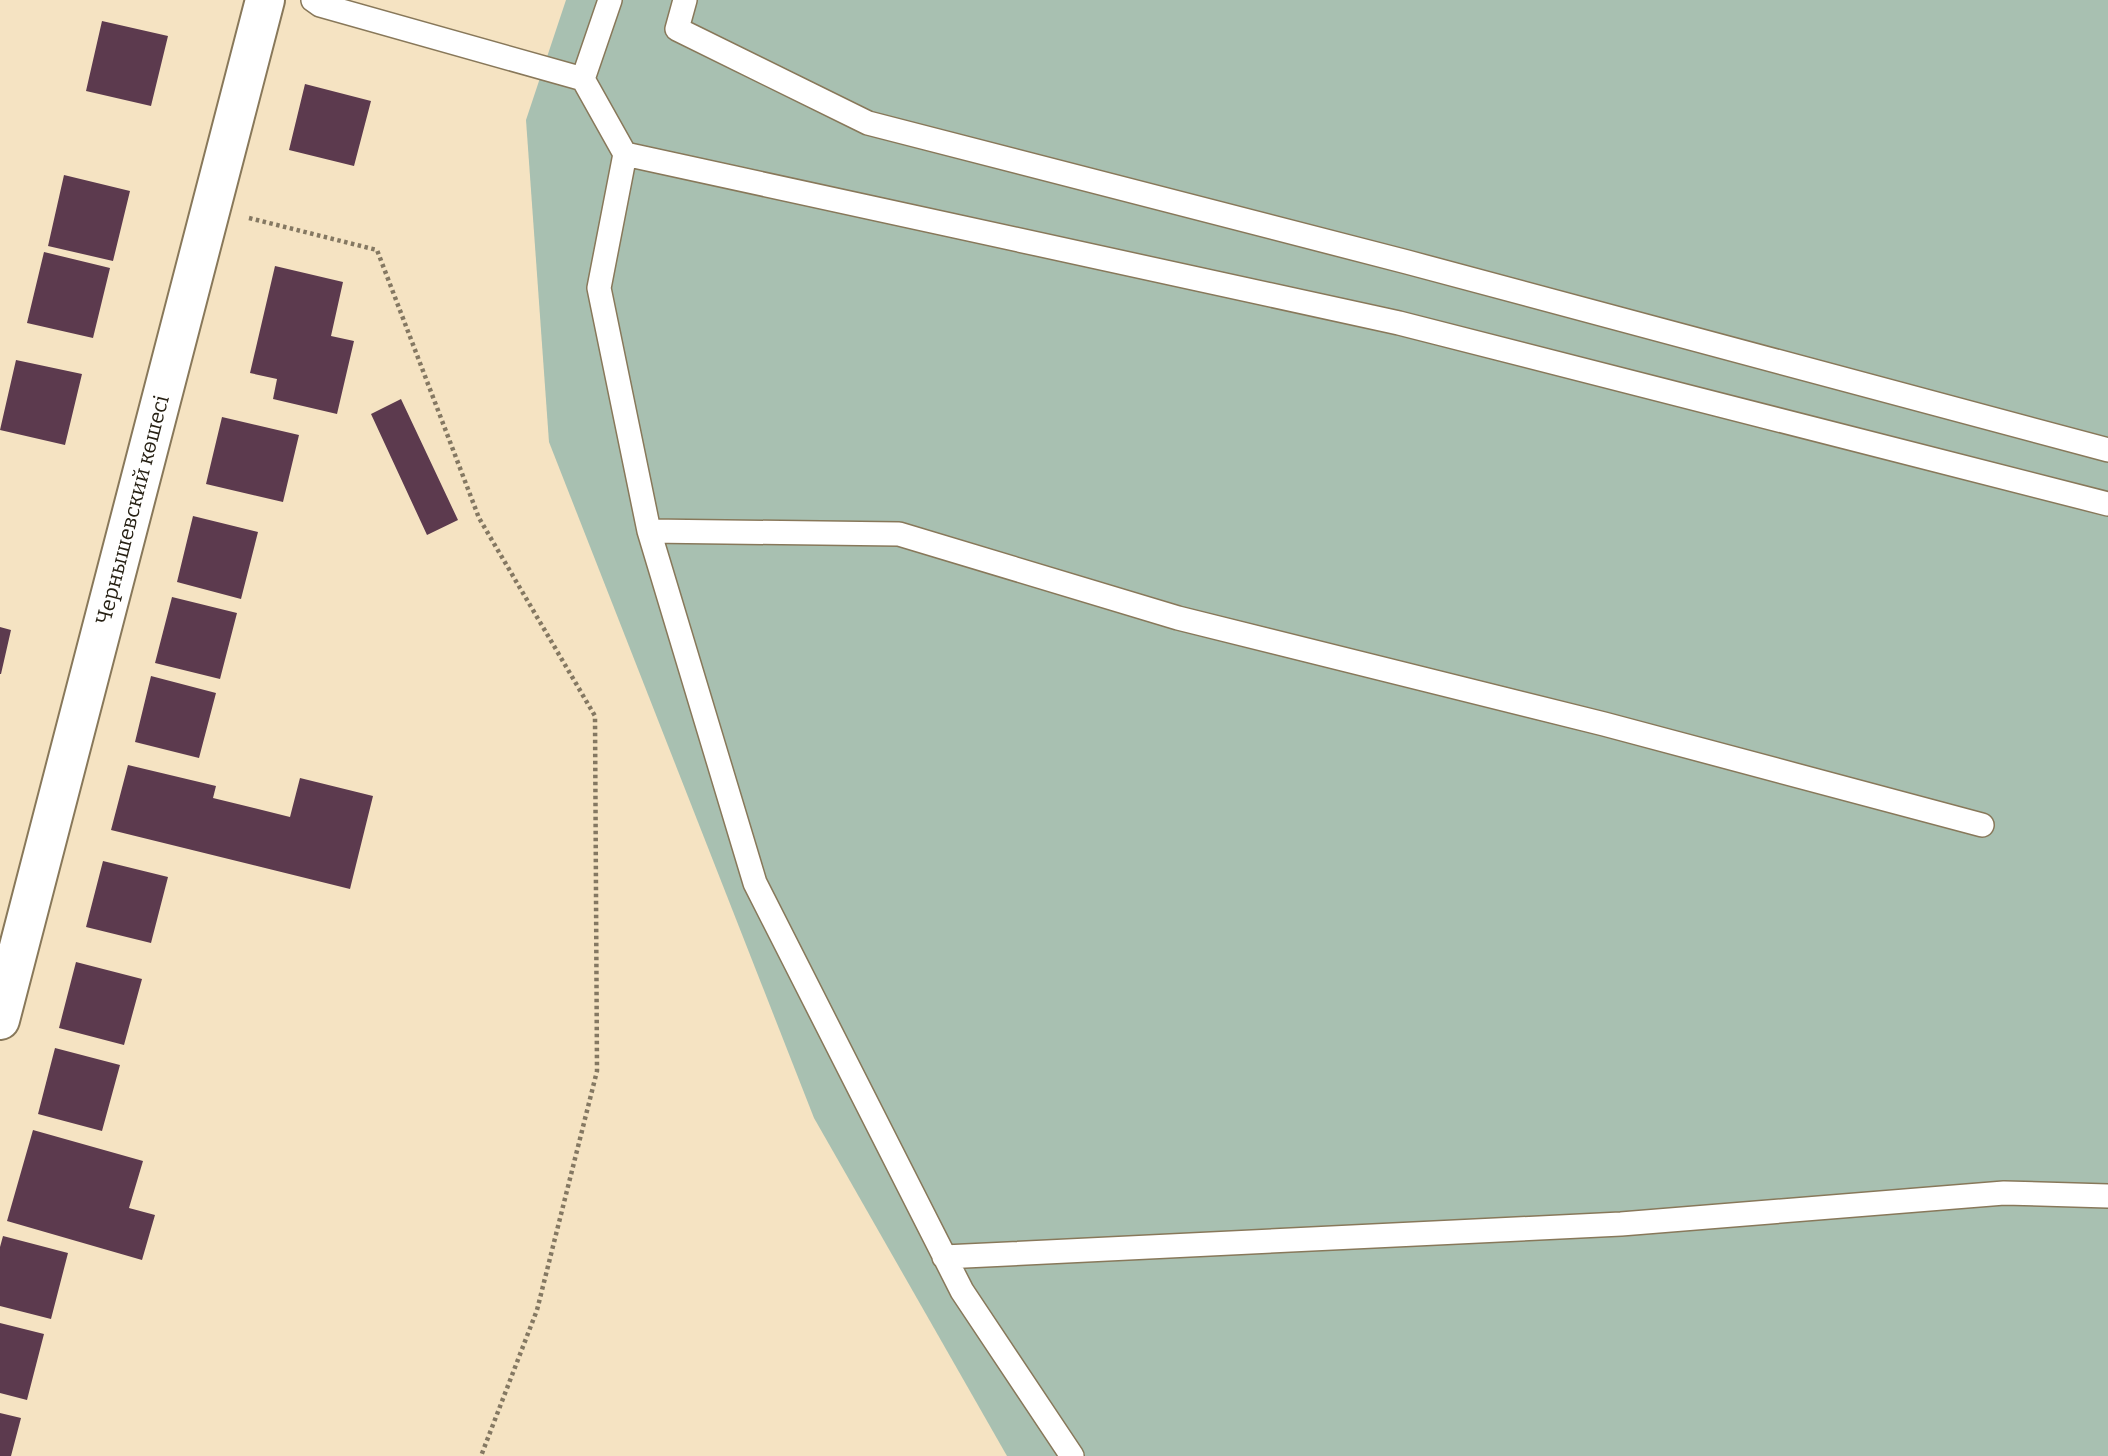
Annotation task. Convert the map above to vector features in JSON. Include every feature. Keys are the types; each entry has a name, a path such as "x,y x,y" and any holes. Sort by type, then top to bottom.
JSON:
{"street":[{"name":"Чернышевский көшесі","path":"0,1020 265,0"}],"lane":[{"path":"313,0 320,5 583,79 625,154 599,288 649,531 755,883 962,1291 1072,1456"},
{"path":"583,79 610,0"},
{"path":"685,0 677,29 869,123 1407,262 2108,450"},
{"path":"625,154 1399,323 2108,504"},
{"path":"649,531 899,534 1178,618 1604,724 1982,825"},
{"path":"944,1257 1621,1224 2004,1193 2108,1196"}],"path":[{"path":"211,209 377,250 479,518 595,716 597,1071 537,1310 481,1456"}],"green space":[{"path":"566,0 2108,0 2108,1456 1007,1456 814,1118 549,442 526,120"}],"building":[{"path":"102,21 168,36 151,106 86,91"},
{"path":"305,84 371,101 354,166 289,150"},
{"path":"64,175 130,191 113,261 48,246"},
{"path":"44,252 110,268 93,338 27,323"},
{"path":"275,266 343,282 331,336 354,341 337,414 273,399 277,379 250,373"},
{"path":"16,360 82,374 65,445 0,430"},
{"path":"401,399 458,520 427,535 371,414"},
{"path":"222,417 299,435 283,502 206,484"},
{"path":"193,516 258,532 241,599 177,582"},
{"path":"172,597 237,613 220,679 155,663"},
{"path":"0,627 11,630 1,674 0,674"},
{"path":"151,676 216,693 199,758 135,742"},
{"path":"128,765 216,786 213,798 290,817 300,778 373,796 350,889 111,830"},
{"path":"103,861 168,877 151,943 86,927"},
{"path":"76,962 142,979 124,1045 59,1028"},
{"path":"55,1048 120,1065 102,1131 38,1114"},
{"path":"33,1130 143,1161 129,1208 155,1215 142,1260 7,1221"},
{"path":"3,1236 68,1253 51,1319 0,1306 0,1247"},
{"path":"0,1323 44,1334 27,1400 0,1393"},
{"path":"0,1413 21,1418 11,1456 0,1456"}]}
